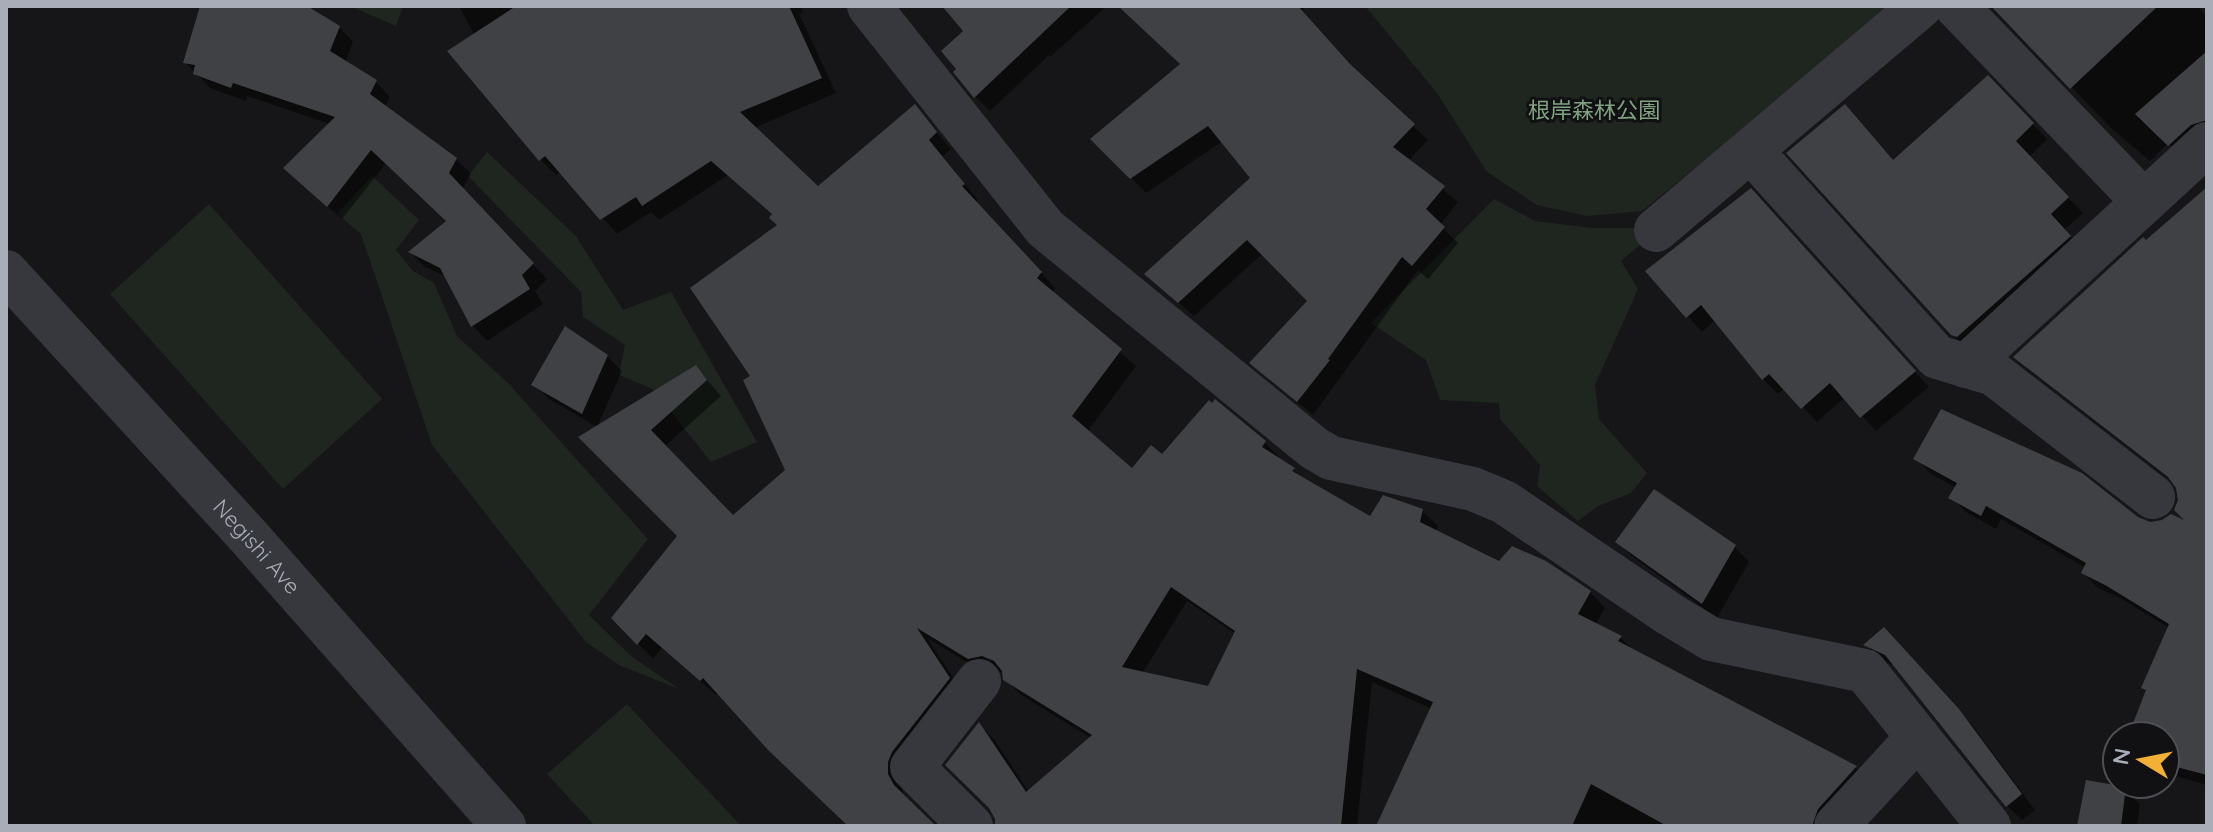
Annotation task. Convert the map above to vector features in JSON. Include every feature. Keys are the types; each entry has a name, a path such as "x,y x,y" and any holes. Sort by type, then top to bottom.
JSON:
{"street":[{"path":"869,6 1045,228 1314,448 1331,458 1473,489 1504,502 1711,639 1865,671 1989,826"},
{"path":"1656,230 1921,6"},
{"path":"1956,6 2144,202"},
{"path":"1751,151 1937,357 1994,374 2153,497"},
{"path":"1966,366 2144,202 2202,160"},
{"name":"Negishi Ave","path":"6,272 249,537 504,826"},
{"path":"971,826 912,767 979,681"},
{"path":"1836,826 1918,737"}],"green space":[{"path":"350,6 403,6 396,26"},
{"name":"根岸森林公園","path":"1365,6 1895,6 1642,211 1587,216 1537,205 1487,172 1437,93"},
{"path":"487,152 576,236 623,310 671,292 757,442 711,462 653,389 619,375 625,345 583,317 581,292 468,176"},
{"path":"372,176 419,220 396,250 413,271 434,283 457,336 509,384 648,539 589,615 631,656 679,689 619,665 586,642 432,445 361,234 337,214"},
{"path":"1494,199 1535,221 1592,228 1637,228 1641,244 1621,261 1638,289 1595,385 1599,419 1647,473 1631,493 1598,506 1578,521 1537,486 1540,465 1500,419 1499,403 1440,400 1426,360 1371,323"},
{"path":"209,204 382,399 283,489 110,294"},
{"path":"627,704 741,826 595,826 547,774"}],"building":[{"path":"200,6 307,6 340,26 330,51 377,80 370,94 457,158 449,173 534,263 522,275 530,289 471,327 440,268 408,252 446,221 371,150 327,207 283,168 335,117 233,83 231,88 193,74 195,65 183,63"},
{"path":"516,6 789,6 822,78 740,112 818,186 915,104 937,132 929,140 965,184 962,186 1042,272 1037,278 1122,349 1072,416 1132,468 1151,445 1162,454 1209,400 1212,403 1215,399 1266,441 1262,447 1295,468 1292,471 1370,516 1383,495 1423,509 1420,522 1499,561 1512,546 1546,561 1591,591 1578,614 1622,636 1618,641 1857,766 1818,809 1812,826 1667,826 1591,784 1572,826 1376,826 1433,702 1357,669 1341,826 995,826 989,808 945,765 979,722 1026,792 1092,735 1003,680 1002,671 994,661 982,656 968,659 917,628 950,678 892,752 888,774 894,785 936,826 848,826 768,750 703,678 700,681 646,634 637,645 611,618 677,536 578,437 696,365 707,380 651,430 733,515 785,470 743,380 750,376 690,288 777,225 769,218 772,214 711,161 642,206 636,197 600,220 545,156 539,161 447,51","holes":["1171,587 1235,631 1208,686 1122,667"]},
{"path":"942,6 1071,6 974,98 941,51 963,31"},
{"path":"1118,6 1298,6 1350,64 1415,124 1393,147 1445,186 1426,209 1445,227 1412,266 1402,257 1297,402 1249,363 1307,301 1247,240 1178,303 1144,274 1250,178 1208,126 1130,179 1090,139 1180,64"},
{"path":"1991,6 2158,6 2070,89"},
{"path":"2207,51 2207,120 2191,125 2168,146 2135,114"},
{"path":"1988,75 2034,123 2016,141 2069,197 2051,214 2071,236 1957,337 1951,335 1786,153 1845,104 1893,160"},
{"path":"2207,187 2207,775 2181,768 2181,720 2134,720 2146,690 2141,688 2169,624 2081,573 2086,563 1986,506 1981,516 1948,498 1957,483 1913,459 1941,409 2082,473 2138,517 2150,522 2162,520 2171,514 2184,520 2174,510 2178,500 2176,488 2168,477 2013,357 2143,237 2146,240"},
{"path":"1751,188 1916,371 1860,418 1830,383 1801,409 1769,374 1762,380 1701,305 1686,318 1645,271"},
{"path":"565,326 608,355 582,414 531,385"},
{"path":"1654,489 1736,545 1702,604 1615,542"},
{"path":"1884,627 1959,709 2022,794 2006,807 1885,655 1863,645"},
{"path":"2086,780 2101,783 2101,800 2124,800 2121,826 2077,826"}]}
